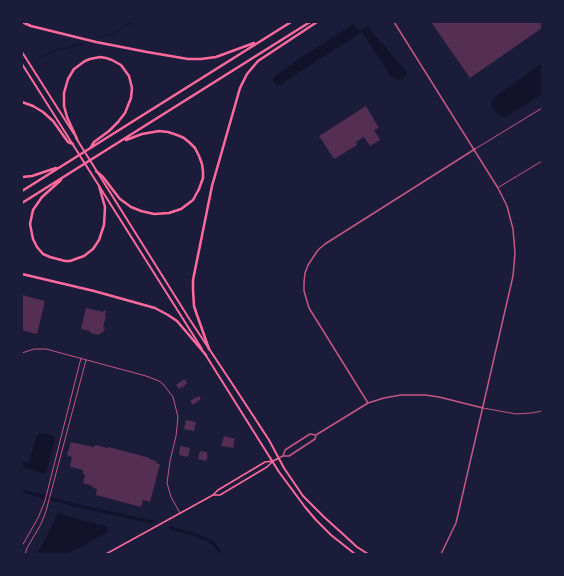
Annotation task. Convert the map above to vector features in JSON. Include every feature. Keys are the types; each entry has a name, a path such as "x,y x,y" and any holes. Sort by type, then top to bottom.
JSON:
{"highway":[{"path":"22,22 31,26 90,40 188,59 216,57 258,42"},
{"path":"22,191 291,22"},
{"path":"22,203 310,22"},
{"path":"209,349 196,315 194,306 193,280 212,186 240,88 247,74 258,61 317,22"},
{"path":"77,140 64,106 64,93 68,79 74,69 85,61 100,57 112,60 121,66 129,76 132,88 131,98 125,113 118,122 94,142 90,148"},
{"path":"22,102 43,112 53,121 68,142 73,144"},
{"path":"96,171 103,177 120,199 131,207 145,212 159,214 174,212 186,206 197,195 203,178 202,164 195,148 184,138 172,133 154,131 120,142"},
{"path":"22,177 32,176 60,167"},
{"path":"67,175 42,198 34,210 30,224 33,239 37,247 43,254 50,257 65,261 84,256 93,249 99,240 104,225 106,206 99,186"},
{"path":"22,274 94,291 155,308 177,321 206,355"}],"main road":[{"path":"22,52 190,320 269,440 303,496 357,547 368,554"},
{"path":"22,64 273,461 305,507 316,520 331,535 355,554"},
{"path":"106,554 181,514 265,462 273,461 279,458"},
{"path":"213,495 220,495 268,467 273,461"}],"street":[{"path":"394,22 475,149 498,188 507,206 513,229 515,253 513,276 456,523 442,554"},
{"path":"368,403 309,308 304,291 304,282 308,264 318,250 325,244 542,108"},
{"path":"498,188 542,161"},
{"path":"22,353 34,349 46,349 146,376 159,381 167,389 173,397 178,417 167,483 171,497 181,514"},
{"path":"22,546 38,518 47,492 81,358"},
{"path":"24,554 41,524 49,502 86,360"},
{"path":"279,458 289,456 315,439 316,435 368,403 394,396 416,394 439,397 483,408 516,414 542,411"},
{"path":"283,456 285,450 310,434 316,435"}],"shaded area":[{"path":"354,24 357,29 361,30 368,26 407,72 406,76 399,80 391,77 362,32 278,86 275,84 273,80 274,77 297,60"},
{"path":"542,63 542,94 505,117 498,115 490,104 492,99"},
{"path":"39,433 53,436 55,438 45,473 22,467 22,461 29,462"},
{"path":"59,513 106,526 108,528 107,531 101,536 67,554 37,554"}],"building":[{"path":"431,22 542,22 542,28 470,78"},
{"path":"366,106 379,128 374,130 380,140 370,146 364,137 356,142 357,145 334,159 319,136"},
{"path":"22,295 45,301 37,334 22,330"},
{"path":"86,308 103,312 104,310 106,311 103,327 105,327 104,331 98,335 81,329"},
{"path":"184,379 187,383 179,389 176,385"},
{"path":"199,396 201,399 193,405 190,401"},
{"path":"186,420 196,422 194,431 184,429"},
{"path":"224,436 235,439 233,448 221,446"},
{"path":"71,442 93,447 95,445 109,447 150,458 149,459 160,464 150,502 143,500 141,507 96,495 97,489 83,483 85,475 83,474 83,470 70,467 72,457 67,455"},
{"path":"180,446 190,448 188,457 179,455"},
{"path":"200,451 207,452 208,456 206,461 198,459"}],"waterway":[{"path":"99,37 114,33 133,22"},
{"path":"36,61 55,51 83,44"},
{"path":"22,491 75,505 152,522"},
{"path":"171,528 206,539 214,544 221,554"}]}
